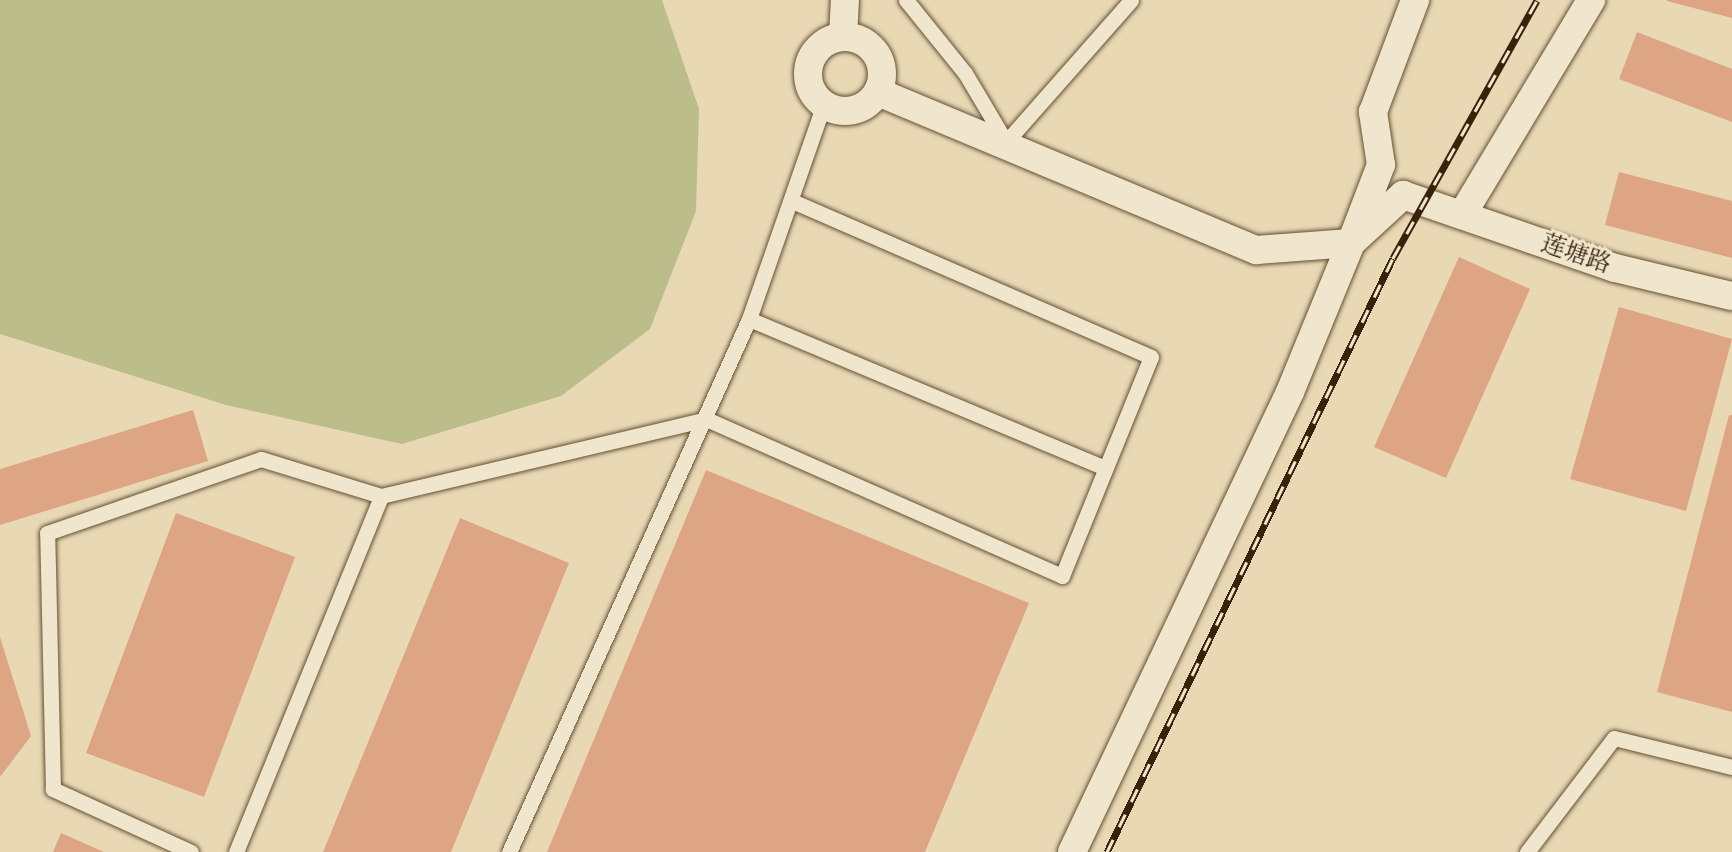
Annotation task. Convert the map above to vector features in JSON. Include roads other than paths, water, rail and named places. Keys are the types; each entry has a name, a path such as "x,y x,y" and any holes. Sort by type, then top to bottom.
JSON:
{"street":[{"path":"843,36 845,0"},
{"path":"1072,852 1290,392 1351,243 1381,165 1373,112 1415,0"},
{"path":"1462,215 1591,0"},
{"path":"843,36 859,40 876,55 883,77 878,92 853,111 823,106 807,80 808,64 822,45 843,36"},
{"path":"878,92 1006,142 1256,250 1351,243"},
{"name":"莲塘路","path":"1351,243 1402,195 1615,268 1732,296"}],"lane":[{"path":"906,0 965,73 1006,142 1124,2"},
{"path":"509,852 706,419 749,319 792,201 823,106"},
{"path":"191,852 53,789 47,533 261,459 381,495 706,419 1062,576 1151,357 792,201"},
{"path":"749,319 1105,468"},
{"path":"236,852 381,495"},
{"path":"1527,852 1614,738 1732,767"}],"railway":[{"path":"1107,852 1393,258 1537,0"}]}
